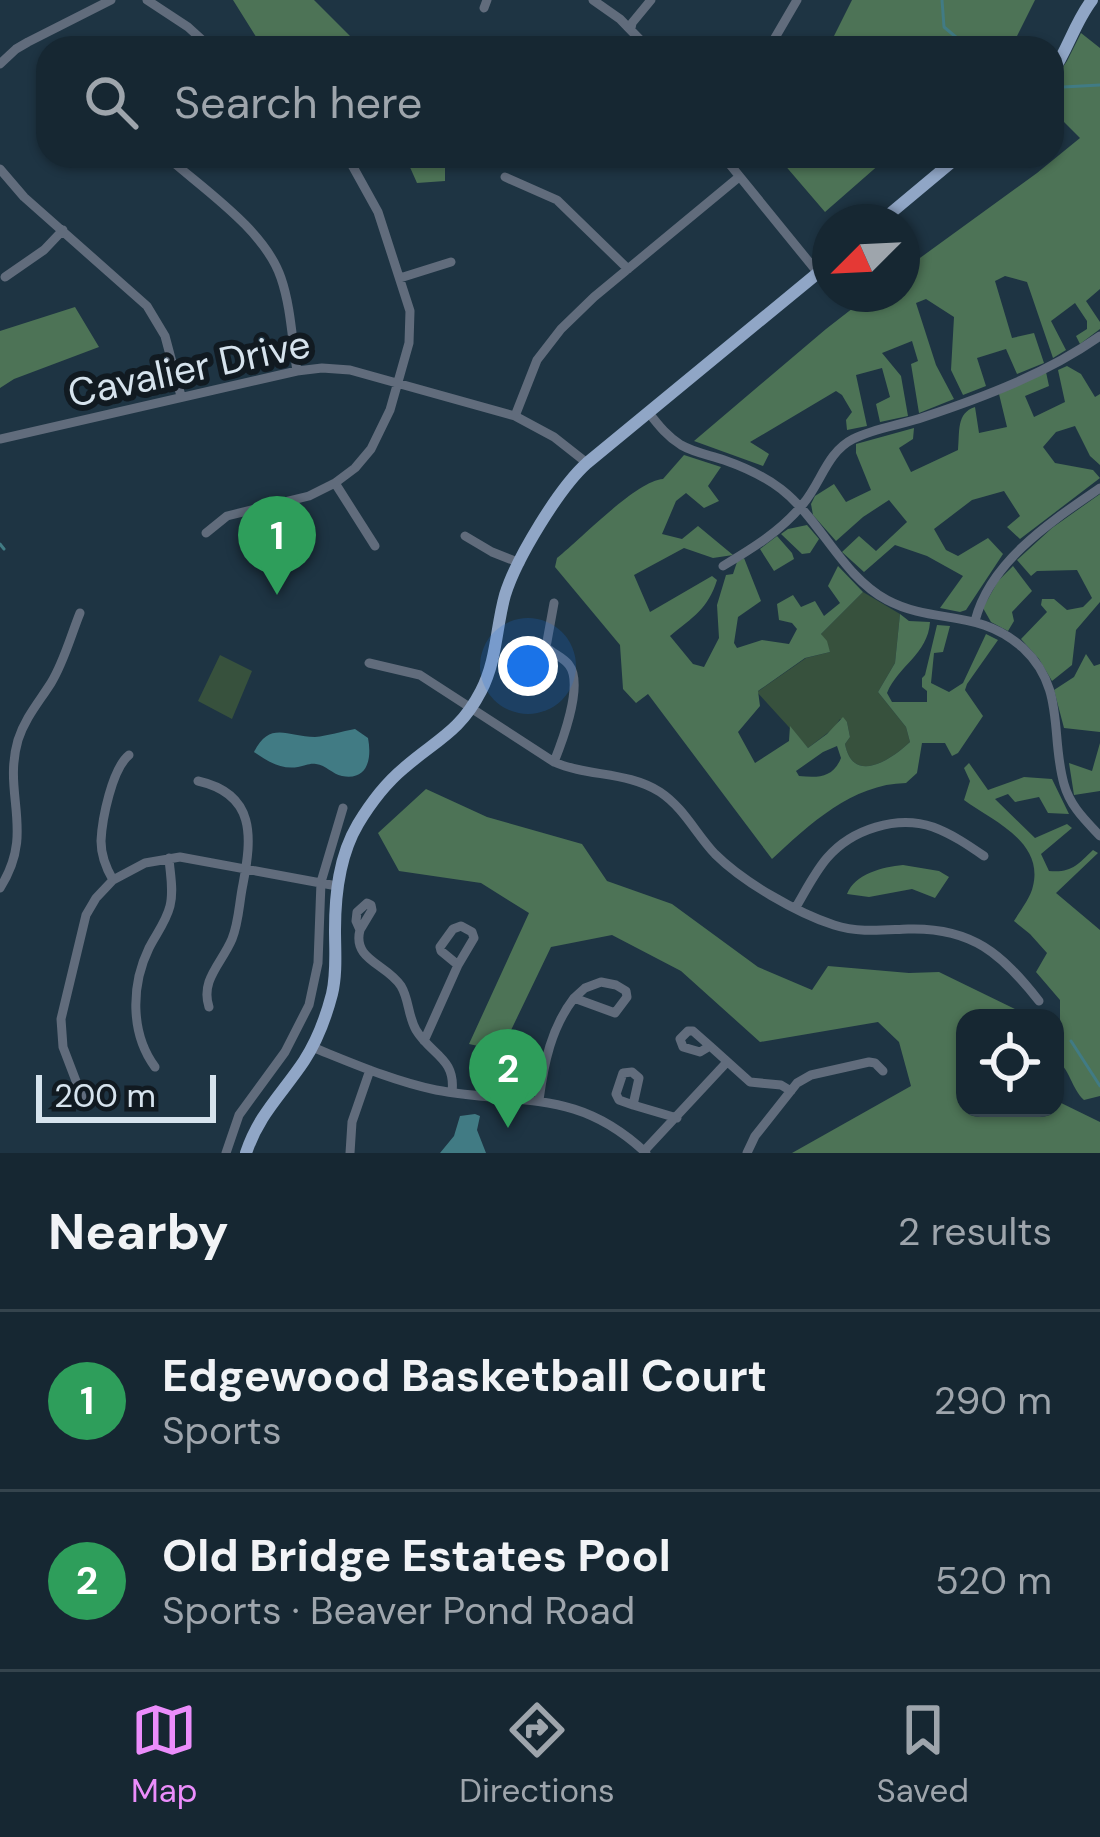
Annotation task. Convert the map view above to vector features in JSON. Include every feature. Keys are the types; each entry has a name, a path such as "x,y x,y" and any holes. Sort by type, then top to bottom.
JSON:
{"main road":[{"path":"1064,53 1092,0"},
{"path":"902,204 945,168"},
{"path":"250,1153 259,1121 312,1047 333,988 337,886 358,823 401,770 447,736 471,709 492,666 506,594 559,494 586,464 812,278"}],"street":[{"path":"38,36 111,0"},
{"path":"147,0 197,36"},
{"path":"593,0 638,36"},
{"path":"631,28 651,0"},
{"path":"778,36 797,0"},
{"path":"0,64 36,37"},
{"path":"188,168 271,257 285,291 297,371"},
{"path":"206,533 227,516 309,496 335,483 364,458 379,437 398,383 411,321 378,212 354,168"},
{"path":"732,168 812,255"},
{"path":"0,169 147,306 165,336 182,396"},
{"path":"506,177 557,200 628,269"},
{"path":"515,416 531,370 550,340 739,177"},
{"path":"5,277 63,230"},
{"path":"400,278 451,262"},
{"path":"723,566 769,537 800,507 836,451 852,439 924,418 1007,385 1067,358 1100,336"},
{"name":"Cavalier Drive","path":"0,439 297,371 336,368 515,416 554,437 586,464"},
{"path":"649,413 677,443 765,478 800,507 874,592 911,610 975,621 1010,638 1029,655 1054,705 1065,787 1079,814 1100,836"},
{"path":"335,483 375,546"},
{"path":"975,621 986,592 1011,560 1051,523 1100,488"},
{"path":"465,536 520,563"},
{"path":"554,603 546,647 569,665 575,682 554,762"},
{"path":"0,888 19,839 14,779 19,740 28,716 55,677 80,613"},
{"path":"369,663 420,675 554,762 620,776 658,791 678,807 720,859 796,907 848,928 934,930 973,940 1005,961 1039,1001"},
{"path":"113,880 104,862 101,838 117,769 129,755"},
{"path":"198,781 224,791 244,813 250,836 234,933 206,986 209,1007"},
{"path":"226,1153 239,1114 285,1052 309,1005 318,963 321,882 343,808"},
{"path":"796,907 833,851 871,829 926,825 984,856"},
{"path":"154,1067 141,1041 136,999 143,962 169,910 169,858"},
{"path":"84,1102 63,1047 61,1019 86,915 113,880 145,863 193,858 337,886"},
{"path":"360,929 361,951 397,981 414,1027 451,1069 452,1092"},
{"path":"424,1040 458,964"},
{"path":"539,1100 551,1038 574,998 601,982 627,994 612,1013 574,998"},
{"path":"710,1046 750,1082 781,1084 791,1091"},
{"path":"312,1047 406,1082 570,1106 598,1117 645,1152 728,1062"},
{"path":"747,1153 791,1091 811,1076 869,1062 883,1071"},
{"path":"350,1153 352,1122 370,1070"},
{"path":"633,1105 677,1118"}],"shaded area":[{"path":"233,0 314,0 350,36 256,36"},
{"path":"852,0 1035,0 1017,36 834,36"},
{"path":"1081,33 1100,48 1100,289 1086,301 1100,329 1080,344 1076,336 1087,329 1087,321 1075,303 1051,321 1066,350 1053,358 1027,282 1005,276 995,281 1012,338 1034,333 1044,363 1017,374 1006,349 977,358 986,386 963,395 951,370 954,317 926,299 920,301 920,258 1043,168 1064,168 1064,151 1080,138 1064,122 1064,65"},
{"path":"410,168 445,168 445,181 417,183"},
{"path":"787,168 875,168 834,204 818,204"},
{"path":"75,307 99,347 0,388 0,331"},
{"path":"848,312 919,312 936,365 954,399 919,413 911,364 918,361 912,341 882,353 901,376 908,416 880,422 876,404 890,397 882,368 856,375 867,426 847,430 846,420 852,412 836,391 750,442 769,454 763,466 694,441"},
{"path":"1067,366 1081,374 1095,397 1100,394 1100,465 1075,426 1056,432 1043,447 1055,463 1093,470 1100,478 1020,539 1007,527 1020,516 1004,491 972,500 934,529 946,550 958,556 988,538 1003,554 966,610 940,608 963,576 927,556 895,545 864,572 842,552 859,536 876,551 907,522 889,500 836,541 813,515 815,496 834,484 846,502 871,490 856,444 914,428 913,439 899,448 911,472 958,450 960,424 975,407 979,433 1007,427 999,394 1046,372 1049,386 1025,396 1034,417 1065,402 1058,370"},
{"path":"684,455 721,467 708,486 719,501 704,508 686,493 676,501 662,534 682,539 698,526 733,555 713,558 684,548 634,575 650,612 712,576 717,580 704,605 670,636 693,664 704,667 719,638 717,605 726,575 733,574 744,558 761,601 738,617 737,648 762,640 789,644 797,629 779,620 777,604 793,595 801,607 815,601 824,616 840,603 828,586 838,566 863,592 821,634 830,652 805,658 758,691 760,706 738,732 755,763 789,741 790,726 808,748 843,717 850,737 845,744 856,764 883,761 910,742 906,727 878,692 895,663 900,614 909,621 930,622 924,643 887,693 892,702 927,702 922,678 937,625 950,626 943,652 934,653 931,683 949,692 963,683 986,634 998,640 967,684 965,690 983,716 958,753 952,756 945,743 922,743 917,773 906,783 850,798 772,859 648,694 636,703 623,689 620,645 555,567 557,558 609,512 638,490 663,479","holes":["837,746 841,758 824,775 799,776 796,771"]},
{"path":"1100,494 1100,602 1076,630 1072,665 1052,681 1021,639 1047,612 1042,599 1054,599 1067,610 1083,607 1092,598 1077,570 1037,571 1031,576 1017,560"},
{"path":"807,525 819,539 810,553 802,554 781,534"},
{"path":"777,536 794,559 774,571 760,549"},
{"path":"1013,566 1032,591 1012,612 1014,621 1008,631 991,622 983,608"},
{"path":"863,592 900,614 895,663 878,692 906,727 910,742 893,756 864,766 849,756 847,722 840,719 808,748 757,692 806,658 830,652 821,634"},
{"path":"1086,654 1094,666 1100,664 1100,732 1064,728 1054,690 1074,677"},
{"path":"220,655 252,671 232,719 198,701"},
{"path":"355,729 368,738 369,753 363,771 351,777 316,764 280,766 254,752 273,733 315,737"},
{"path":"1100,743 1100,791 1074,795 1069,763 1092,771"},
{"path":"969,763 988,790 1024,777 1052,779 1069,814 1048,813 1039,797 1015,802 1008,794 995,799 1035,838 1067,824 1072,828 1041,854 1049,871 1069,869 1093,850 1098,853 1056,893 1100,930 1100,1096 1084,1100 1064,1068 1064,1009 1036,972 1047,953 1014,921 1033,886 1031,856 1013,834 964,800 970,781 964,768"},
{"path":"426,789 487,817 582,844 607,881 672,904 758,967 812,990 828,966 939,972 1015,1009 956,1009 956,1117 1064,1117 1064,1104 1100,1122 1100,1153 792,1153 911,1086 899,1042 878,1022 760,1042 681,971 612,935 551,947 501,1051 469,1044 529,913 481,883 399,871 378,833"},
{"path":"903,865 949,877 935,898 912,889 869,897 847,894 863,877"},
{"path":"460,1116 480,1116 477,1130 486,1153 440,1153 454,1136"}],"waterway":[{"path":"942,0 944,27 955,36"},
{"path":"1064,87 1100,85"},
{"path":"0,544 4,549"},
{"path":"1071,1041 1100,1086"}],"place":[{"name":"Edgewood Basketball Court","path":"277,595"},
{"name":"Old Bridge Estates Pool","path":"508,1128"}]}
